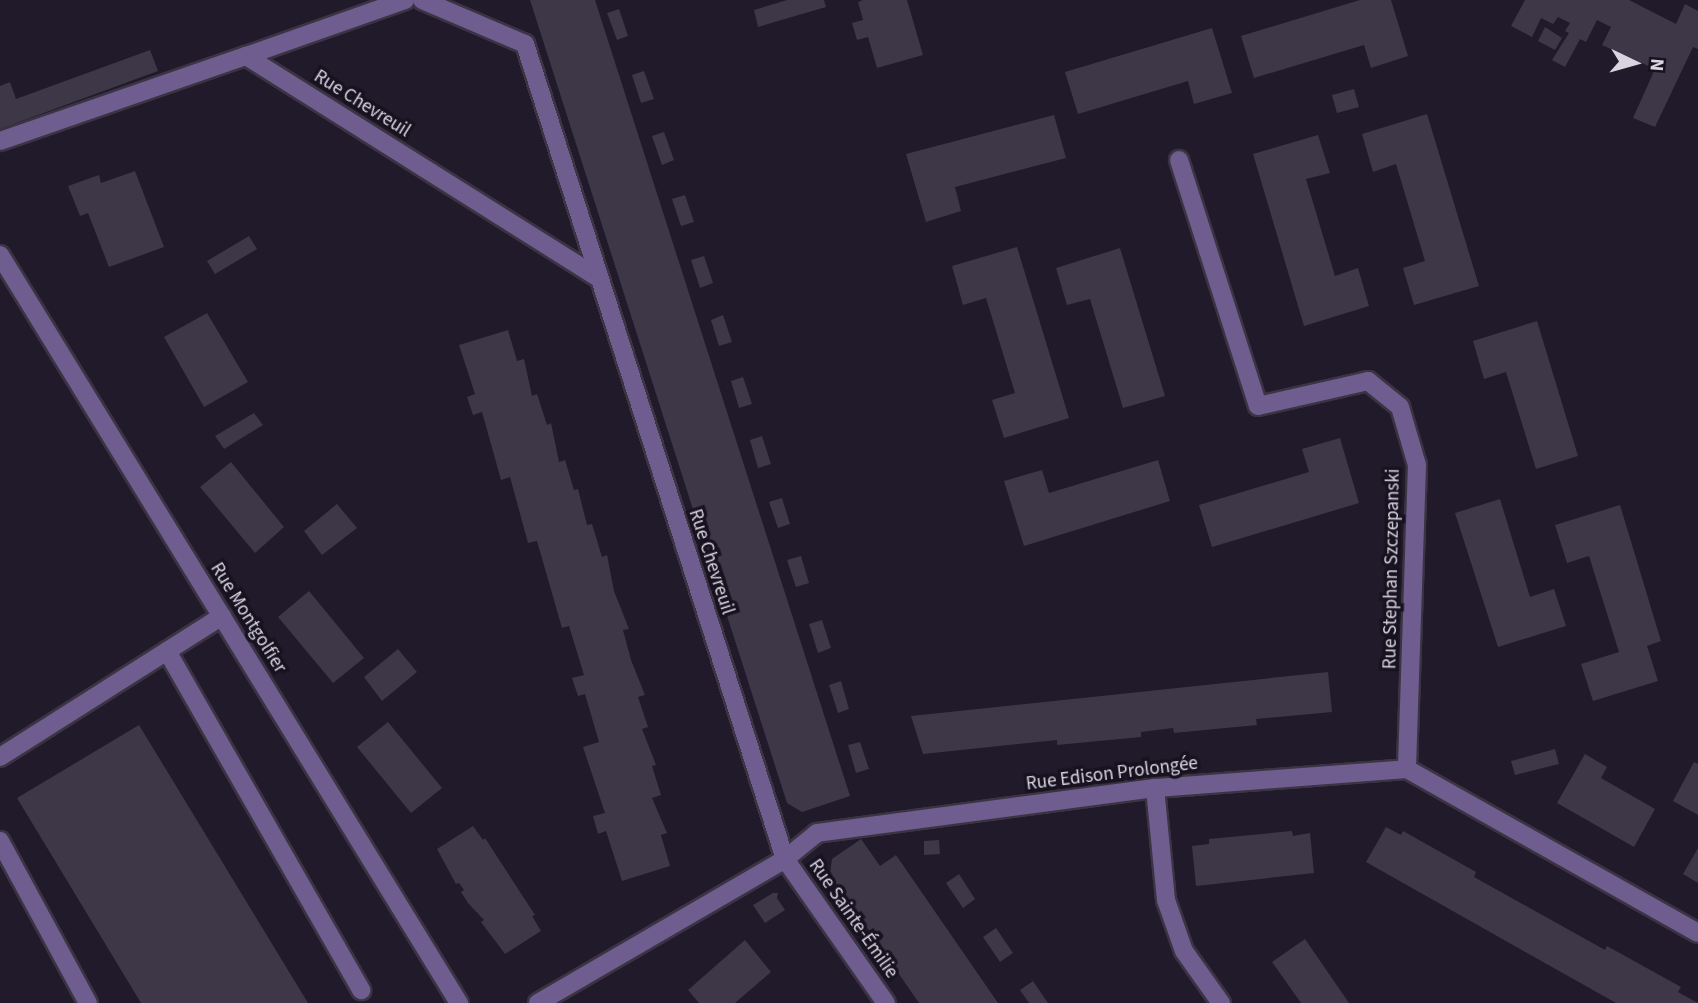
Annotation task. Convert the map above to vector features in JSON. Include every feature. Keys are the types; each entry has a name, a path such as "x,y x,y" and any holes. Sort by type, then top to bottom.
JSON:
{"street":[{"path":"0,141 405,0"},
{"name":"Rue Chevreuil","path":"422,0 525,44 785,859"},
{"name":"Rue Chevreuil","path":"246,56 598,278"},
{"name":"Rue Stephan Szczepanski","path":"1179,160 1258,406 1368,381 1400,407 1417,465 1407,769"},
{"name":"Rue Montgolfier","path":"0,255 459,1003"},
{"path":"0,757 222,616"},
{"path":"167,651 361,990"},
{"path":"1407,769 1698,933"},
{"name":"Rue Edison Prolongée","path":"538,1003 785,859 817,833 1155,788 1407,769"},
{"path":"1155,788 1166,900 1184,951 1221,1003"},
{"path":"0,841 88,1003"},
{"name":"Rue Sainte-Émilie","path":"785,859 886,1003"}],"building":[{"path":"530,0 595,0 850,796 802,812 787,803"},
{"path":"787,0 824,0 826,7 758,27 754,10"},
{"path":"907,0 923,55 877,68 868,37 857,40 852,23 863,20 858,2"},
{"path":"1360,0 1391,0 1408,56 1371,68 1364,45 1254,78 1241,36"},
{"path":"1525,0 1629,0 1676,24 1685,4 1698,11 1698,49 1693,47 1655,127 1633,118 1655,69 1602,45 1611,27 1597,20 1586,42 1580,39 1565,67 1552,60 1569,33 1565,31 1570,23 1558,17 1553,24 1541,18 1532,37 1511,26"},
{"path":"619,9 628,36 617,40 607,13"},
{"path":"1545,27 1562,38 1555,50 1538,41"},
{"path":"1212,28 1232,93 1194,104 1188,81 1078,114 1065,72"},
{"path":"150,50 158,71 0,129 0,86 10,82 16,99"},
{"path":"644,71 654,99 641,103 632,75"},
{"path":"1354,89 1359,107 1337,113 1332,95"},
{"path":"1427,114 1479,286 1414,305 1403,268 1425,261 1396,164 1373,172 1362,134"},
{"path":"1054,115 1066,158 955,187 961,211 926,222 906,154"},
{"path":"664,132 674,160 662,165 652,136"},
{"path":"1318,135 1330,173 1306,179 1335,276 1358,268 1369,306 1304,326 1253,154"},
{"path":"135,171 164,247 109,267 88,213 80,216 68,186 99,175 101,183"},
{"path":"685,195 694,222 681,226 672,199"},
{"path":"249,236 257,249 215,274 207,261"},
{"path":"1017,247 1069,418 1004,438 992,400 1015,393 986,298 963,305 952,266"},
{"path":"1120,248 1165,396 1123,408 1090,299 1067,305 1056,268"},
{"path":"704,256 713,283 700,288 691,260"},
{"path":"207,313 248,382 204,407 164,337"},
{"path":"723,315 732,342 719,346 711,320"},
{"path":"1537,321 1578,456 1536,469 1506,372 1484,379 1473,341"},
{"path":"508,330 517,361 524,359 532,396 537,394 547,425 551,423 559,462 565,460 574,490 578,489 587,525 592,524 602,557 607,555 614,591 629,629 623,630 631,660 645,695 638,697 648,727 642,729 656,765 652,766 661,795 652,798 667,833 661,835 670,866 622,881 606,831 598,834 593,816 605,813 583,747 599,742 585,694 578,696 572,678 584,675 569,626 562,628 537,541 528,543 510,477 501,480 482,412 473,415 467,397 475,394 459,345"},
{"path":"743,377 752,404 739,408 731,381"},
{"path":"254,413 263,425 224,449 215,436"},
{"path":"762,436 771,464 758,468 750,440"},
{"path":"1340,438 1359,503 1212,547 1199,505 1309,472 1302,449"},
{"path":"1158,460 1170,501 1024,546 1004,481 1042,470 1049,493"},
{"path":"231,462 284,527 255,553 200,487"},
{"path":"782,498 790,524 778,528 769,502"},
{"path":"1500,499 1530,597 1554,589 1566,626 1498,647 1455,513"},
{"path":"337,504 357,528 322,555 304,531"},
{"path":"1620,505 1661,641 1647,646 1658,681 1593,701 1581,664 1619,652 1589,556 1567,563 1555,525"},
{"path":"801,556 809,583 796,587 787,560"},
{"path":"309,591 364,658 333,683 278,617"},
{"path":"822,620 831,648 818,653 809,624"},
{"path":"398,649 417,672 382,701 364,677"},
{"path":"1328,672 1332,712 1256,719 1257,725 1174,733 1173,728 1141,732 1141,737 1057,745 1057,740 923,754 911,716"},
{"path":"841,681 849,709 838,713 829,685"},
{"path":"388,722 442,788 411,813 357,747"},
{"path":"139,725 308,1003 141,1003 17,798"},
{"path":"860,742 869,769 856,773 848,745"},
{"path":"1555,749 1559,764 1515,775 1511,761"},
{"path":"1585,754 1607,767 1601,778 1655,809 1634,847 1557,803"},
{"path":"1694,762 1698,764 1698,815 1673,801"},
{"path":"473,826 483,840 485,838 535,915 532,916 541,931 505,954 481,922 484,920 468,903 461,892 464,890 459,883 456,884 437,849"},
{"path":"1386,827 1401,835 1403,831 1476,872 1474,877 1605,950 1607,946 1681,987 1678,992 1698,1003 1616,1003 1520,949 1366,862"},
{"path":"1292,831 1293,836 1310,833 1314,873 1196,886 1192,846 1209,844 1209,839"},
{"path":"861,839 880,866 896,855 998,1003 919,1003 830,874 832,859"},
{"path":"939,840 940,854 924,855 924,841"},
{"path":"1698,848 1698,883 1683,874"},
{"path":"959,874 975,899 963,908 946,883"},
{"path":"773,893 778,893 777,898 785,910 765,923 753,905"},
{"path":"996,928 1013,953 1000,962 983,937"},
{"path":"1305,939 1349,1003 1301,1003 1272,962"},
{"path":"745,940 771,972 735,1003 699,1003 688,990"},
{"path":"1033,981 1048,1003 1029,1003 1020,990"}]}
